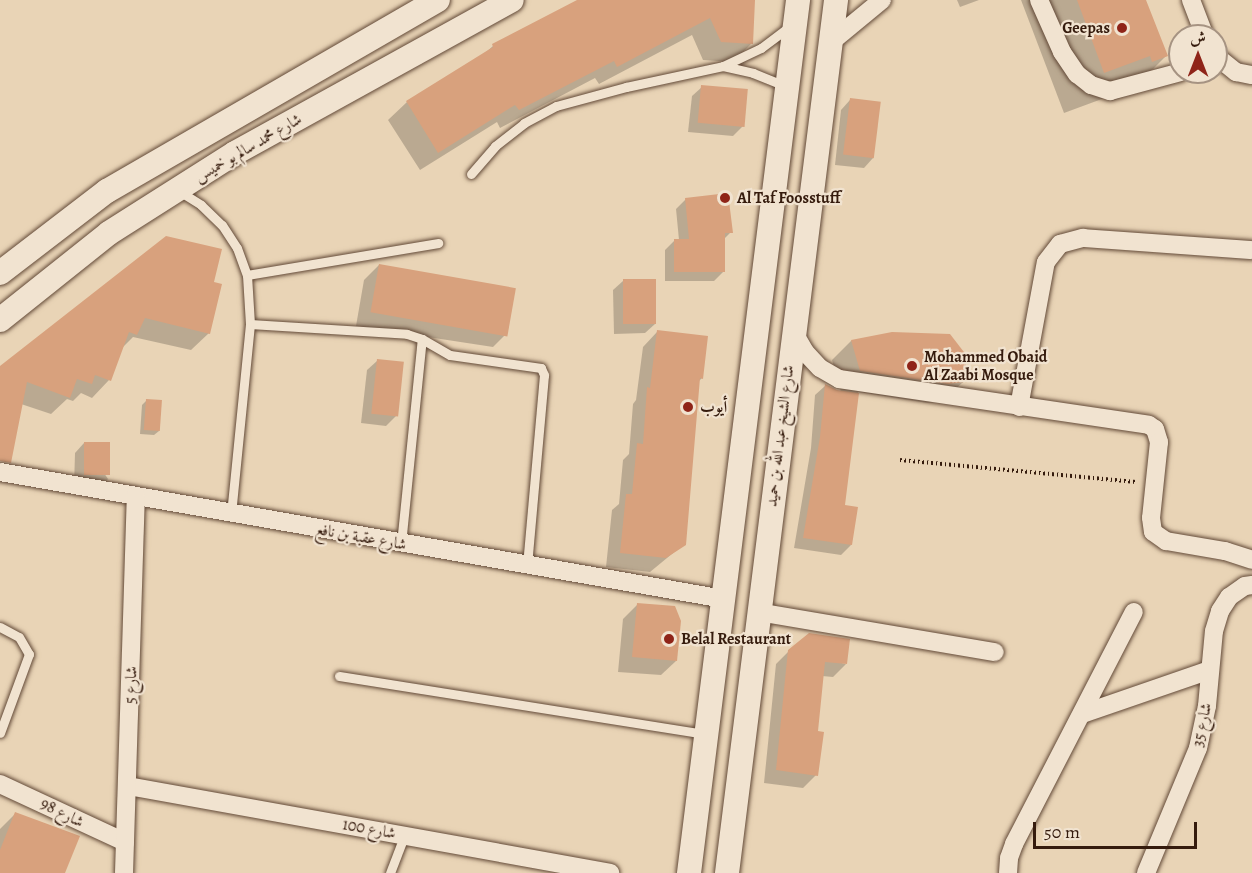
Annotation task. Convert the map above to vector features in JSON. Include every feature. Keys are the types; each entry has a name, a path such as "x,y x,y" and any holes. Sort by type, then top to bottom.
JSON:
{"street":[{"name":"شارع محمد سالم بو خميس","path":"0,273 107,191 438,0"},
{"name":"شارع محمد سالم بو خميس","path":"0,320 101,239 235,153 512,0"},
{"name":"شارع الشيخ عبد الله بن حميد","path":"726,873 836,0"},
{"path":"831,42 882,0"},
{"path":"1039,0 1062,52 1077,74 1090,85 1110,91 1168,75"},
{"path":"1191,0 1200,24"},
{"path":"689,873 797,10"},
{"path":"1228,67 1236,72 1252,75"},
{"path":"1019,407 1046,262 1060,244 1083,238 1252,250"},
{"path":"793,331 805,352 820,368 839,379 1149,425 1155,429 1159,442 1150,525 1158,538 1225,551 1252,560"},
{"name":"شارع عقبة بن نافع","path":"0,472 231,515 723,598"},
{"name":"شارع 5","path":"124,873 136,496"},
{"name":"شارع 35","path":"1146,873 1198,748 1207,706 1214,631 1220,611 1228,597 1245,586 1252,585"},
{"path":"758,612 995,652"},
{"path":"1008,873 1009,858 1014,844 1134,612"},
{"path":"1082,714 1210,670"},
{"name":"شارع 98","path":"0,784 125,848"},
{"name":"شارع 100","path":"128,786 610,873"},
{"path":"117,873 125,848"}],"lane":[{"path":"471,174 495,146 524,123 556,106 626,87 723,66 761,48 797,10"},
{"path":"723,66 753,73 787,87"},
{"path":"177,190 201,205 222,225 237,248 247,275 250,324 231,515"},
{"path":"247,275 438,243"},
{"path":"250,324 397,332 423,339 450,355 532,365 543,371 527,565"},
{"path":"401,544 423,339"},
{"path":"0,627 20,638 29,654 0,733"},
{"path":"339,676 707,735"},
{"path":"390,873 404,836"}],"path":[{"path":"900,460 1154,484"}],"building":[{"path":"577,0 755,0 753,44 721,42 710,18 617,67 614,61 519,110 515,105 438,153 406,101 493,47 492,44"},
{"name":"Geepas","path":"1077,0 1146,0 1168,56 1152,62 1150,56 1104,73"},
{"path":"701,85 748,89 745,127 698,123"},
{"path":"850,98 881,102 874,158 843,155"},
{"path":"728,193 733,233 725,233 725,272 674,272 674,239 689,239 685,198"},
{"path":"166,236 222,249 214,282 222,284 210,334 145,318 137,335 129,332 111,381 95,375 92,384 77,379 70,398 27,382 11,463 0,461 0,366"},
{"path":"379,264 516,288 507,336 370,312"},
{"path":"623,279 656,279 656,324 623,324"},
{"path":"657,330 708,336 703,379 700,378 686,545 666,558 620,553 626,494 632,494 637,443 643,444 647,387 650,388"},
{"name":"Mohammed Obaid Al Zaabi Mosque","path":"892,332 950,334 967,356 964,382 948,384 860,371 851,340"},
{"path":"377,359 404,362 398,417 371,414"},
{"path":"825,384 837,390 859,393 845,505 858,507 852,545 803,538 820,437"},
{"path":"146,399 162,400 160,431 144,430"},
{"path":"84,442 110,442 110,475 84,475"},
{"path":"637,603 675,606 681,621 677,661 632,657"},
{"path":"809,633 850,639 847,664 825,662 818,731 824,732 818,776 776,770 788,650"},
{"path":"15,812 80,836 65,873 0,873 0,850"}],"place":[{"name":"Geepas","path":"1122,28"},
{"name":"Al Taf Foosstuff","path":"725,198"},
{"name":"Mohammed Obaid Al Zaabi Mosque","path":"912,366"},
{"name":"أيوب","path":"688,407"},
{"name":"Belal Restaurant","path":"669,639"}]}
